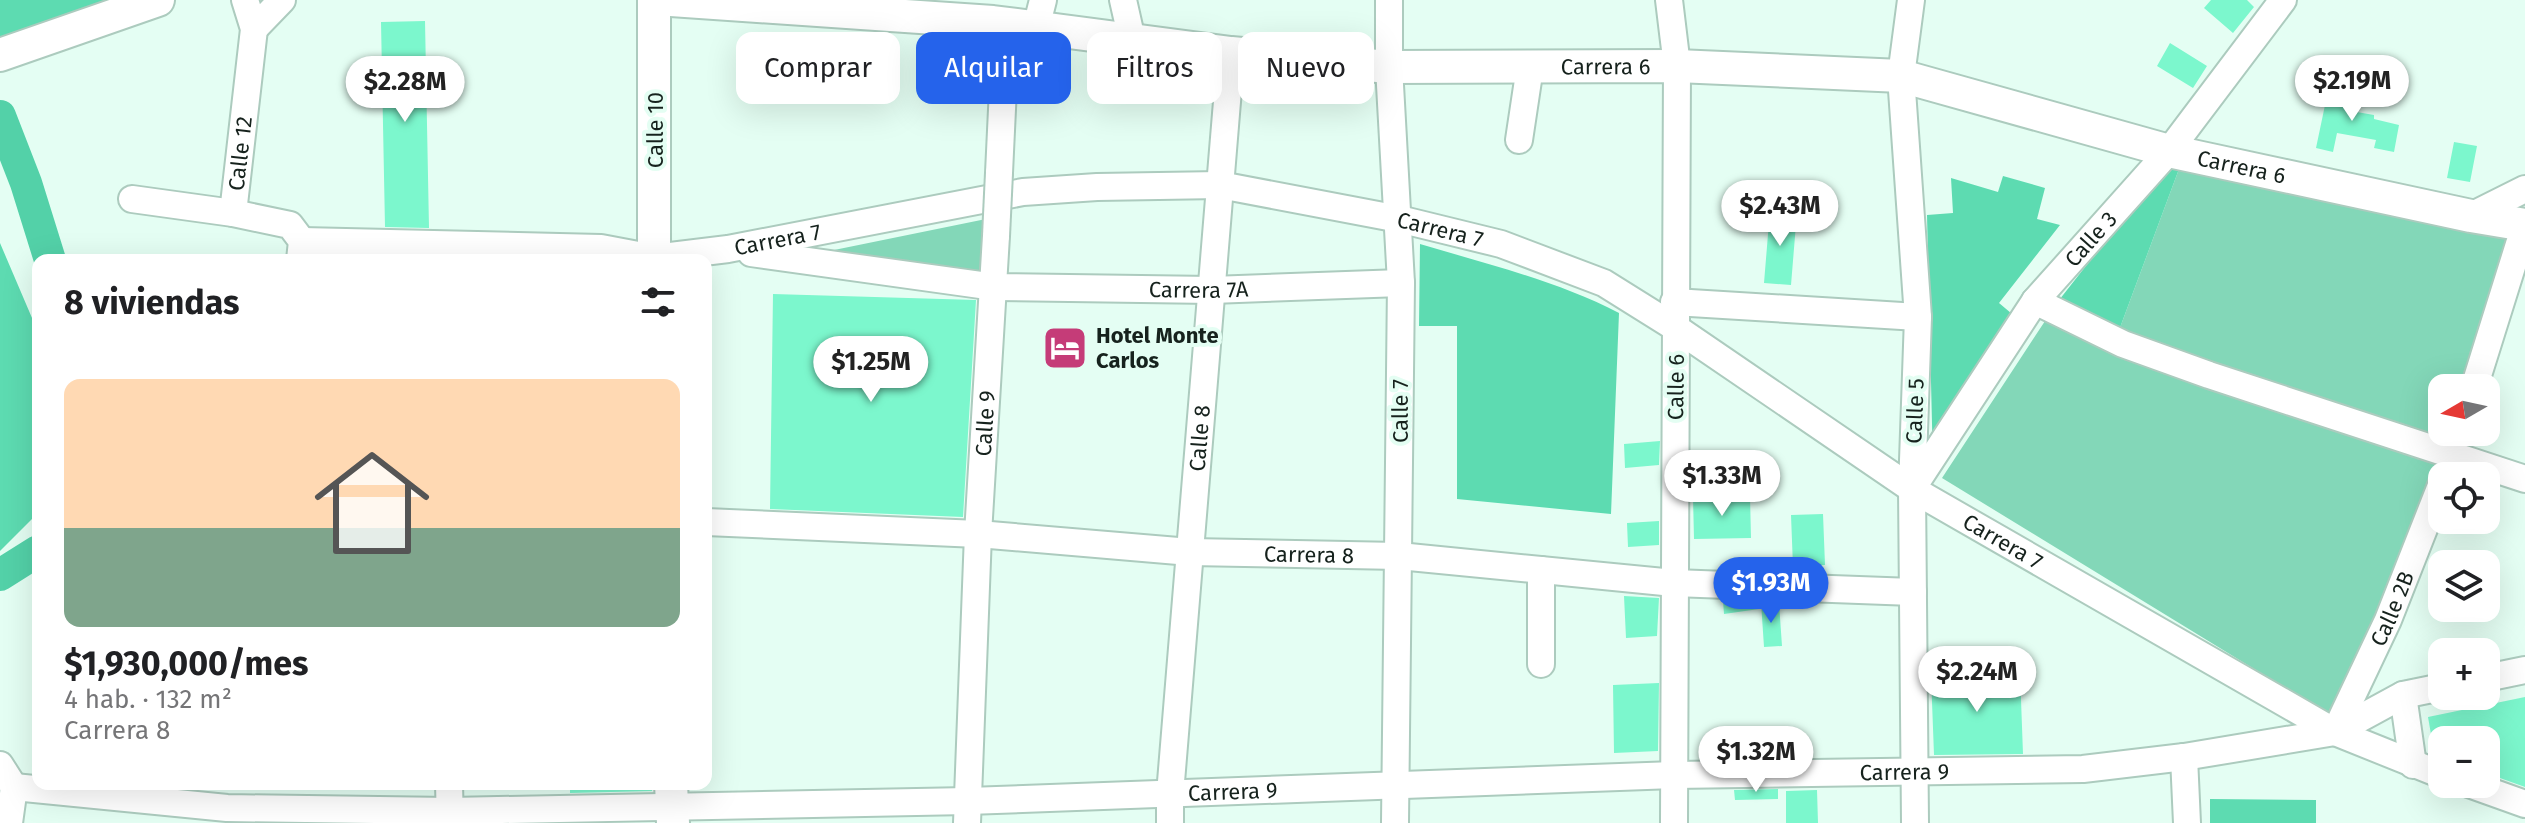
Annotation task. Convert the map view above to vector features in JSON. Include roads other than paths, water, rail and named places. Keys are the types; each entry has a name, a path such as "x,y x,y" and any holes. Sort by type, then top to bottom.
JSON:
{"main road":[{"path":"10,50 158,0"},
{"name":"Calle 10","path":"652,254 654,0"},
{"name":"Carrera 6","path":"671,0 831,4 1018,14 1097,32"},
{"name":"Carrera 6","path":"1222,52 1389,67 1677,66 1901,76 2169,151 2525,225"}],"street":[{"name":"Calle 12","path":"245,0 254,29 233,213 290,225 301,251"},
{"path":"254,29 282,0"},
{"path":"1123,0 1130,32"},
{"name":"Calle 7","path":"1389,0 1389,67 1401,283 1395,823"},
{"name":"Calle 6","path":"1669,0 1677,66 1674,823"},
{"name":"Calle 5","path":"1911,0 1901,76 1918,317 1912,489 1915,823"},
{"name":"Calle 3","path":"1912,489 2035,301 2169,151 2283,0"},
{"name":"Calle 9","path":"967,812 978,534 995,287 999,173 1018,14"},
{"name":"Calle 8","path":"1170,823 1231,53"},
{"path":"1519,140 1530,67"},
{"name":"Carrera 7","path":"690,254 1023,192 1220,185 1399,219 1501,244 1604,283 1675,315 1912,489 2335,732"},
{"path":"2471,216 2525,189"},
{"path":"132,199 233,213"},
{"path":"2478,374 2525,225"},
{"name":"Carrera 7","path":"301,251 601,248 629,254"},
{"name":"Carrera 7A","path":"728,249 995,287 1212,290 1401,283"},
{"path":"2035,301 2137,349 2525,479"},
{"path":"1675,315 1918,317"},
{"name":"Calle 2B","path":"2335,732 2388,620 2428,519"},
{"name":"Carrera 8","path":"712,522 978,534 1190,552 1399,556 1674,583 1913,592"},
{"path":"1541,570 1541,664"},
{"path":"2500,675 2525,670"},
{"path":"2335,732 2403,695 2428,690"},
{"path":"2403,695 2413,765"},
{"path":"2335,732 2428,770"},
{"name":"Carrera 9","path":"114,790 228,805 450,817 672,804 967,812 1170,794 1395,784 1674,775 2083,769 2184,757 2335,732"},
{"path":"2184,757 2187,823"},
{"path":"7,776 9,823"},
{"name":"Carrera 9","path":"7,776 32,779"},
{"path":"449,790 450,817"},
{"path":"2500,794 2521,800"}],"waterway":[{"path":"0,116 26,183 48,254"},
{"path":"0,575 32,555"}],"place":[{"name":"Hotel Monte Carlos","path":"1065,348"}]}
